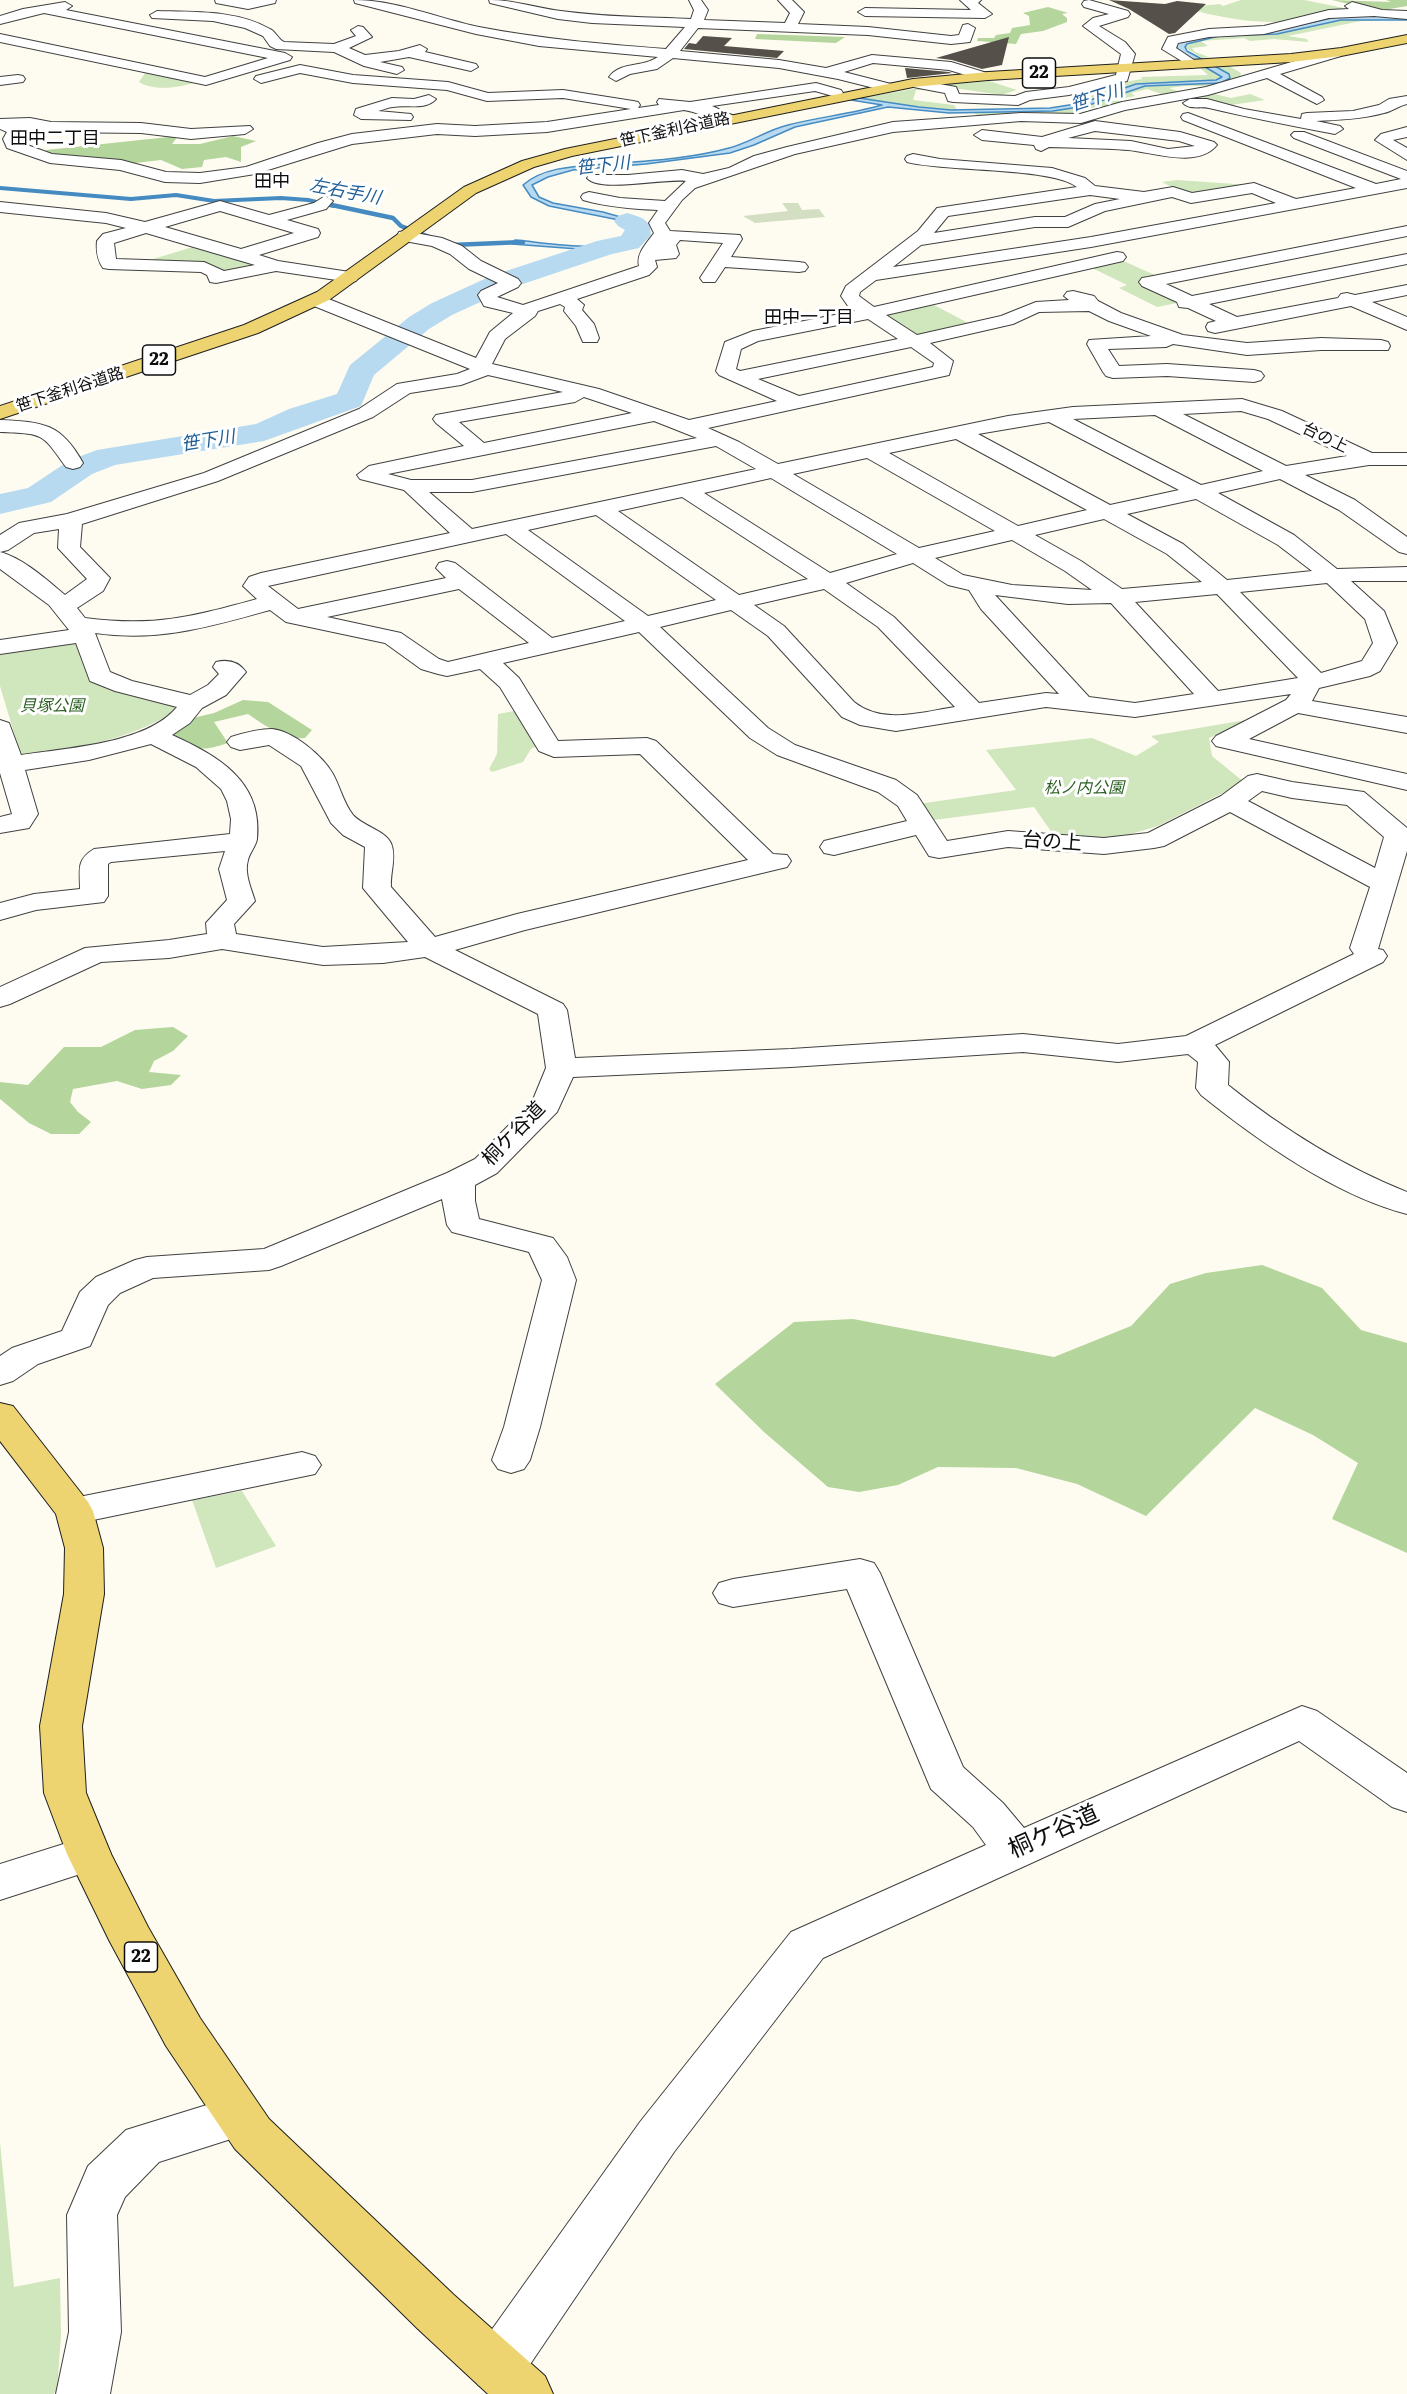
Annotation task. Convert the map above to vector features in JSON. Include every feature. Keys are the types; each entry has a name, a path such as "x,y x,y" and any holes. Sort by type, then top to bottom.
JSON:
{"main road":[{"name":"22","path":"1193,64 1336,53 1407,39"},
{"name":"笹下釜利谷道路","path":"0,413 244,331 315,300 470,190 499,176 548,158 913,83 982,76 1193,64"},
{"name":"22","path":"0,1415 74,1511 84,1548 84,1594 61,1726 65,1793 89,1854 132,1940 183,2032 252,2134 511,2380"}],"street":[{"path":"1,20 42,9 74,4 80,0"},
{"path":"221,0 248,5"},
{"path":"131,41 270,0"},
{"path":"360,0 477,30 539,42 670,61 779,64 826,72 886,87"},
{"path":"389,8 424,0"},
{"path":"495,0 575,17 694,25 868,31 948,41 965,39 968,28"},
{"path":"616,77 620,73 638,67 670,61 701,14 695,0"},
{"path":"784,0 803,12 790,28"},
{"path":"876,0 890,12"},
{"path":"855,12 985,14 966,0"},
{"path":"966,0 975,0"},
{"path":"1321,0 1374,12 1407,15"},
{"path":"913,83 951,90 953,98 1018,101 1026,96 1069,91 1122,78 1128,54 1116,42 1090,26 1098,21 1123,14 1089,4"},
{"path":"42,9 285,57 206,81"},
{"path":"1193,64 1169,49 1173,40 1209,33 1264,30 1329,14 1374,12"},
{"path":"145,14 213,17 249,25 268,33 275,43 281,46 336,48 359,59 401,71 458,81 496,92 564,90 685,105 705,109 729,119"},
{"path":"1,20 34,26"},
{"path":"336,48 365,37 358,30"},
{"path":"0,38 232,88 294,69 353,79 448,86 487,97 563,94 625,104 685,105"},
{"path":"1095,43 1116,42"},
{"path":"82,55 111,46"},
{"path":"359,59 416,51 471,67"},
{"path":"891,62 920,52"},
{"path":"1135,132 1208,91 1336,53"},
{"path":"826,72 872,59 951,66 982,76"},
{"path":"212,63 246,69"},
{"path":"1268,73 1286,87 1316,100"},
{"path":"0,81 18,79"},
{"path":"376,117 361,115 361,112 392,102 426,101 448,86"},
{"path":"2,125 16,131 11,140 12,145 50,158 121,165 165,177 183,179 249,171 316,148 352,140 437,129 475,131 551,127 816,87 847,96"},
{"path":"531,96 551,127 602,146"},
{"path":"1231,134 1282,122 1353,115 1384,109 1394,102 1407,100"},
{"path":"482,366 498,336 532,307 643,271 648,267 646,258 663,233 657,223 676,197 689,185 735,171 760,159 893,127 1021,117 1081,119 1122,106 1181,106 1207,103 1282,122 1335,129"},
{"path":"1181,106 1231,134 1374,189"},
{"path":"1372,110 1385,117 1393,117"},
{"path":"351,117 417,119 429,122 437,129"},
{"path":"1282,122 1407,176"},
{"path":"2,125 30,123 51,128 141,128 191,134 245,129"},
{"path":"941,123 947,128 973,137 1042,144 1131,146 1168,154 1200,150 1209,145 1180,137 1095,126 1042,144"},
{"path":"1403,149 1388,144 1383,138 1407,129"},
{"path":"777,170 848,150 828,142"},
{"path":"951,155 955,152 920,151 940,164 1021,168 1052,173 1079,181 1090,190"},
{"path":"595,178 628,180 682,175 703,179"},
{"path":"874,275 1097,240 1407,183"},
{"path":"917,241 1035,222 1068,222 1101,207 1173,192 1191,198 1254,188 1335,215"},
{"path":"688,426 942,371 944,361 854,302 850,296 852,290 917,241 943,212 1090,190 1144,197"},
{"path":"1356,193 1389,206"},
{"path":"589,196 621,203 669,206"},
{"path":"270,220 323,203"},
{"path":"241,255 312,233 220,206 105,241 105,253 109,264 204,267 216,272 216,278 276,266"},
{"path":"0,207 44,210 147,227 276,266 350,277"},
{"path":"1252,212 1282,224"},
{"path":"1200,221 1230,234"},
{"path":"1068,222 1131,260 1167,277"},
{"path":"0,223 33,227"},
{"path":"1354,223 1384,235"},
{"path":"1145,231 1175,244"},
{"path":"1235,323 1148,282 1407,231"},
{"path":"1302,232 1333,245"},
{"path":"409,233 456,250 512,283 487,295 490,302 528,312"},
{"path":"89,234 110,238"},
{"path":"646,258 670,254 668,245 675,235 734,239 709,278"},
{"path":"128,266 199,243"},
{"path":"1250,243 1280,256"},
{"path":"1195,253 1225,266"},
{"path":"1115,317 1407,259"},
{"path":"799,403 726,371 732,346 742,341 871,312 1131,260"},
{"path":"720,261 799,267"},
{"path":"1260,261 1407,324"},
{"path":"1080,282 1049,289 1088,300 1092,305 1115,317 1176,338 1247,349 1321,344 1381,346"},
{"path":"1275,369 1254,376 1167,370 1113,372 1096,344 1176,338 1235,323 1406,291"},
{"path":"563,298 575,305 573,311 585,324 590,338"},
{"path":"315,300 489,370 592,393 688,426 732,446 956,580 978,586 1060,597 1118,597 1331,575 1407,574"},
{"path":"738,376 915,341 1007,320 1036,307 1092,305"},
{"path":"1294,365 1407,340"},
{"path":"0,545 27,528 71,520 211,477 366,413 404,388 461,379 485,370 482,366"},
{"path":"1242,405 1254,376"},
{"path":"478,448 443,419 592,393"},
{"name":"台の上","path":"272,602 254,586 257,582 960,433 1052,416 1242,405 1275,415 1369,459"},
{"path":"1156,409 1347,505 1407,547"},
{"path":"655,414 478,448 376,470 367,475 411,486 472,486 717,440"},
{"path":"601,509 776,631 855,716 872,722 896,723 1046,700 1135,710 1213,700 1315,681 1361,671 1371,666 1385,643 1376,616 1331,575 1286,540 1052,416"},
{"path":"0,426 37,428 58,437 73,463"},
{"path":"960,433 1175,549 1221,586 1315,681"},
{"path":"873,453 1073,566 1118,597 1213,700"},
{"path":"1369,459 1407,459"},
{"name":"台の上","path":"294,617 393,638 430,664 447,669 828,581 914,556 1015,532 1285,472 1369,459"},
{"path":"411,486 467,536"},
{"path":"687,491 828,581 886,622 974,712"},
{"path":"71,520 69,548 99,578 75,622"},
{"path":"510,527 643,623 759,733 786,750 887,786 908,801 923,825 834,847"},
{"path":"421,546 548,646"},
{"path":"0,560 49,591 75,622 99,676 124,686 193,703"},
{"path":"0,647 75,622 117,630 149,630 188,625 272,602 294,617 463,581"},
{"path":"978,586 989,604 1081,703"},
{"path":"0,998 95,954 169,949 222,940 323,956 383,954 429,948 518,923 772,862 648,746 554,749 548,746 510,683 485,660"},
{"path":"11,764 89,752 153,736 181,718 193,703 217,690 234,672 225,666"},
{"path":"1315,681 1294,705 1225,741 1407,782"},
{"path":"1294,705 1407,726"},
{"path":"0,728 25,814 20,822 0,825"},
{"path":"153,736 201,758 233,784 244,812 243,842 232,864 241,901 220,922 222,940"},
{"path":"240,742 264,736 274,737 310,761 319,773 340,817 352,829 378,843 382,857 375,876 377,888 429,948 552,1010 561,1068 791,1058 1023,1042 1118,1053 1193,1044 1368,952 1383,883 1402,839"},
{"name":"台の上","path":"923,825 939,850 1008,839 1104,846 1154,840 1230,802 1257,782 1292,790 1355,798 1402,839"},
{"path":"1230,802 1383,883"},
{"path":"0,912 34,902 94,896 94,861 104,855 243,842"},
{"path":"1193,1044 1210,1054 1216,1066 1212,1089 1238,1110 1278,1139 1405,1200"},
{"name":"桐ケ谷道","path":"0,1373 26,1356 77,1338 92,1300 108,1285 147,1269 269,1259 459,1180 486,1166 546,1105 561,1068"},
{"path":"459,1180 458,1201 464,1225 541,1245 550,1257 559,1280 548,1350 511,1460"},
{"path":"74,1511 302,1465"},
{"path":"733,1593 860,1573 946,1777 988,1815 1015,1849"},
{"name":"桐ケ谷道","path":"511,2380 657,2137 807,1945 1015,1849 1302,1722 1407,1795"},
{"path":"0,1882 89,1854"},
{"path":"83,2394 95,2332 92,2215 106,2182 142,2145 239,2116"}],"green space":[{"path":"1241,0 1304,0 1344,8 1283,22 1237,19 1200,12 1203,11 1179,16 1182,8 1220,4 1223,6"},
{"path":"1332,0 1391,2 1386,0 1407,0 1407,6 1378,11"},
{"path":"1048,7 1068,13 1062,14 1067,18 1067,22 1043,31 1021,34 1016,44 977,41 978,38 994,38 996,35 1010,33 1012,28 1030,25 1029,16 1023,13"},
{"path":"1361,18 1378,19 1378,21 1361,21 1288,36 1307,39 1308,42 1274,39 1250,41 1244,38 1201,41 1208,46 1192,48 1195,52 1209,57 1202,58 1184,47 1201,39 1277,34"},
{"path":"757,34 845,37 836,43 755,39"},
{"path":"1229,66 1241,73 1240,77 1247,78 1219,86 1169,88 1185,94 1167,96 1147,89 1131,93 1135,96 1116,100 1126,103 1089,108 1084,110 1087,112 1079,114 1079,117 977,115 974,113 1074,109 1145,86 1221,83 1229,74 1217,67"},
{"path":"1200,68 1207,68 1222,77 1211,81 1136,84 1083,103 1075,101 1102,92 1088,87 1102,84 1111,88 1125,82 1142,79 1141,77 1208,75"},
{"path":"152,71 198,82 160,88 139,82 145,73"},
{"path":"989,81 1017,90 1001,95 947,87 950,84"},
{"path":"925,87 929,90 916,90 913,100 954,105 957,110 860,98"},
{"path":"1210,93 1231,98 1250,94 1265,100 1224,106 1209,101 1180,98"},
{"path":"178,136 172,144 200,144 233,136 256,141 241,147 241,162 226,157 204,160 202,167 182,169 161,160 135,163 47,154 46,150"},
{"path":"1177,180 1250,185 1187,195 1162,182"},
{"path":"782,203 798,203 802,210 819,209 825,217 755,223 743,216 788,211"},
{"path":"196,246 262,266 228,274 140,263"},
{"path":"1119,259 1157,276 1139,281 1182,302 1157,307 1119,288 1127,285 1088,266"},
{"path":"932,304 972,325 915,336 881,314"},
{"name":"貝塚公園","path":"68,641 77,645 89,680 127,695 174,705 174,712 138,730 102,741 26,755 20,753 0,686 0,652"},
{"path":"243,700 268,702 312,730 305,738 290,737 275,731 248,714 214,722 228,743 219,746 204,749 193,747 172,734 189,719 214,713"},
{"path":"520,710 543,743 531,749 523,762 492,772 489,769 497,754 498,714"},
{"name":"松ノ内公園","path":"1252,719 1209,738 1212,756 1244,782 1158,826 1117,838 1055,837 1034,807 926,821 918,804 1016,790 986,750 1092,738 1136,756 1159,742 1151,736"},
{"path":"173,1027 188,1036 173,1051 154,1061 149,1072 181,1075 171,1085 142,1089 117,1081 73,1089 70,1102 91,1122 79,1134 51,1134 29,1123 0,1099 0,1082 28,1085 64,1047 101,1047 135,1030"},
{"path":"1262,1265 1322,1288 1361,1330 1407,1343 1407,1553 1332,1519 1358,1463 1313,1435 1255,1408 1146,1516 1077,1484 1016,1468 938,1467 898,1485 859,1492 828,1487 764,1432 715,1384 794,1322 853,1319 1054,1357 1131,1326 1170,1284 1206,1273"},
{"path":"242,1491 276,1546 216,1568 192,1500"},
{"path":"0,2142 14,2287 60,2278 61,2335 57,2391 53,2394 0,2394"}],"water":[{"path":"1367,15 1407,17 1407,20 1341,20 1277,34 1219,36 1187,44 1185,47 1187,51 1229,74 1230,78 1221,83 1145,86 1086,106 1053,111 949,113 888,107 795,127 730,153 646,164 573,170 548,177 532,185 539,197 553,203 603,212 638,222 641,230 639,236 625,246 595,252 512,244 515,240 595,246 624,241 634,234 631,224 624,221 549,206 531,197 523,185 541,174 552,171 714,152 736,146 788,125 882,105 851,100 859,98 951,110 1050,108 1082,103 1136,84 1216,80 1222,77 1178,51 1176,45 1180,41 1200,36 1269,32 1336,17"}],"building":[{"path":"1109,0 1165,4 1177,1 1206,4 1175,33 1169,34 1129,9"},
{"path":"703,36 732,38 724,46 784,51 777,58 684,49 689,43 696,44"},
{"path":"1009,37 1002,65 982,69 936,58"},
{"path":"905,68 949,72 952,73 907,78"}],"waterway":[{"name":"左右手川","path":"0,188 131,199 176,195 214,201 281,198 308,200 334,206"},
{"name":"左右手川","path":"327,204 393,218 401,226 432,238"},
{"name":"笹下川","path":"0,504 39,495 81,467 108,457 264,432 300,416 350,400 360,371 419,323 442,309 501,282 606,247 630,242 638,235 638,226 627,221"},
{"name":"左右手川","path":"452,245 523,242"}],"district":[{"name":"田中二丁目","path":"55,139"},
{"name":"田中","path":"272,182"},
{"name":"田中一丁目","path":"809,318"}]}
